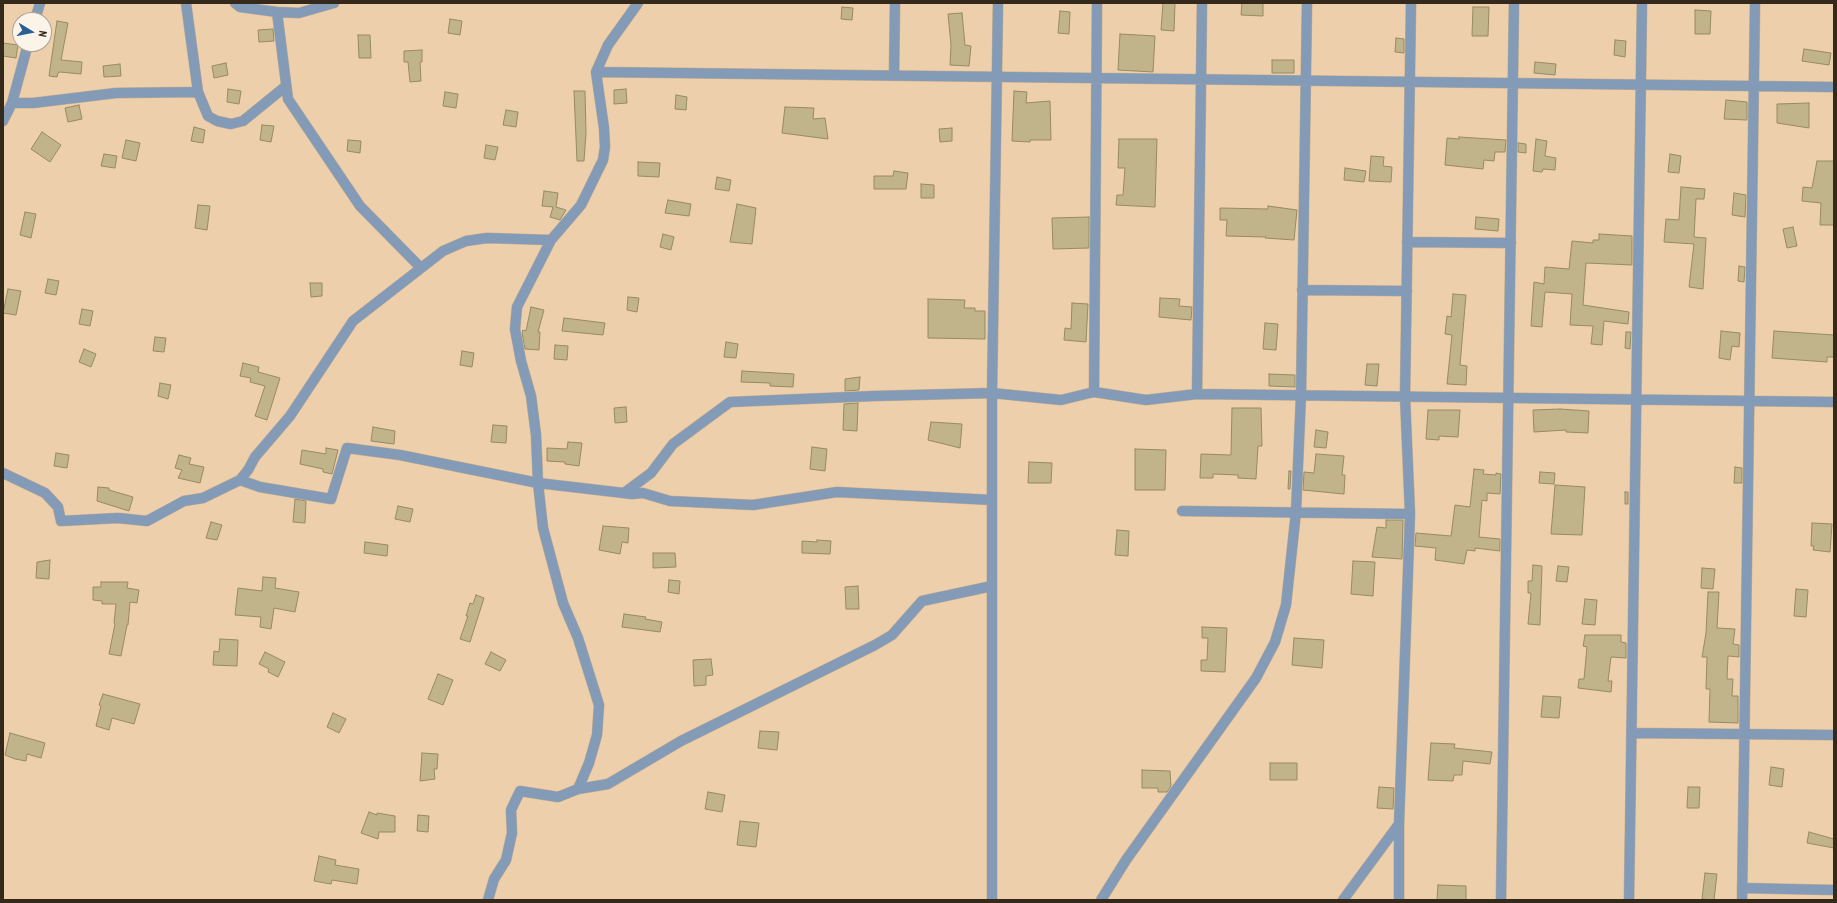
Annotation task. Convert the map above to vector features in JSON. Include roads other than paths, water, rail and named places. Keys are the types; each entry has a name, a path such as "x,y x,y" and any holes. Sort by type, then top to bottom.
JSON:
{"street":[{"path":"186,3 198,92 208,116 217,122 231,124 243,121 286,86"},
{"path":"235,3 240,6 277,12 299,13 334,3"},
{"path":"578,789 589,763 597,735 599,705 578,638 562,604 551,563 544,528 538,483 536,435 531,396 521,361 515,329 517,307 552,240 581,205 603,160 605,147 604,128 596,72 608,45 638,3"},
{"path":"894,75 895,3"},
{"path":"992,900 992,393 998,3"},
{"path":"1094,392 1097,3"},
{"path":"1197,394 1202,3"},
{"path":"1101,900 1126,860 1256,678 1276,642 1286,605 1296,512 1301,395 1307,3"},
{"path":"1399,900 1399,824 1410,514 1405,396 1411,3"},
{"path":"1501,900 1514,3"},
{"path":"1629,900 1642,3"},
{"path":"1742,900 1755,3"},
{"path":"277,12 288,99 294,110 360,206 421,268"},
{"path":"3,121 12,103 26,52"},
{"path":"596,72 1834,87"},
{"path":"12,103 33,103 116,93 198,92"},
{"path":"3,473 45,493 58,507 61,521 118,518 147,521 184,501 203,498 240,480 255,458 290,416 353,321 443,251 466,241 487,238 552,240"},
{"path":"1407,242 1511,243"},
{"path":"1302,290 1406,291"},
{"path":"624,493 651,473 673,444 730,402 992,393 1061,400 1094,392 1146,400 1197,394 1834,402"},
{"path":"240,480 260,487 331,499 347,448 400,455 538,483 624,493 643,493 670,501 753,505 837,492 992,500"},
{"path":"1182,510 1410,514"},
{"path":"488,900 494,880 506,860 512,833 511,810 520,791 558,798 578,789 608,784 680,741 875,645 892,635 922,601 992,586"},
{"path":"1632,733 1834,735"},
{"path":"1343,900 1399,824"},
{"path":"1742,888 1834,890"}]}
